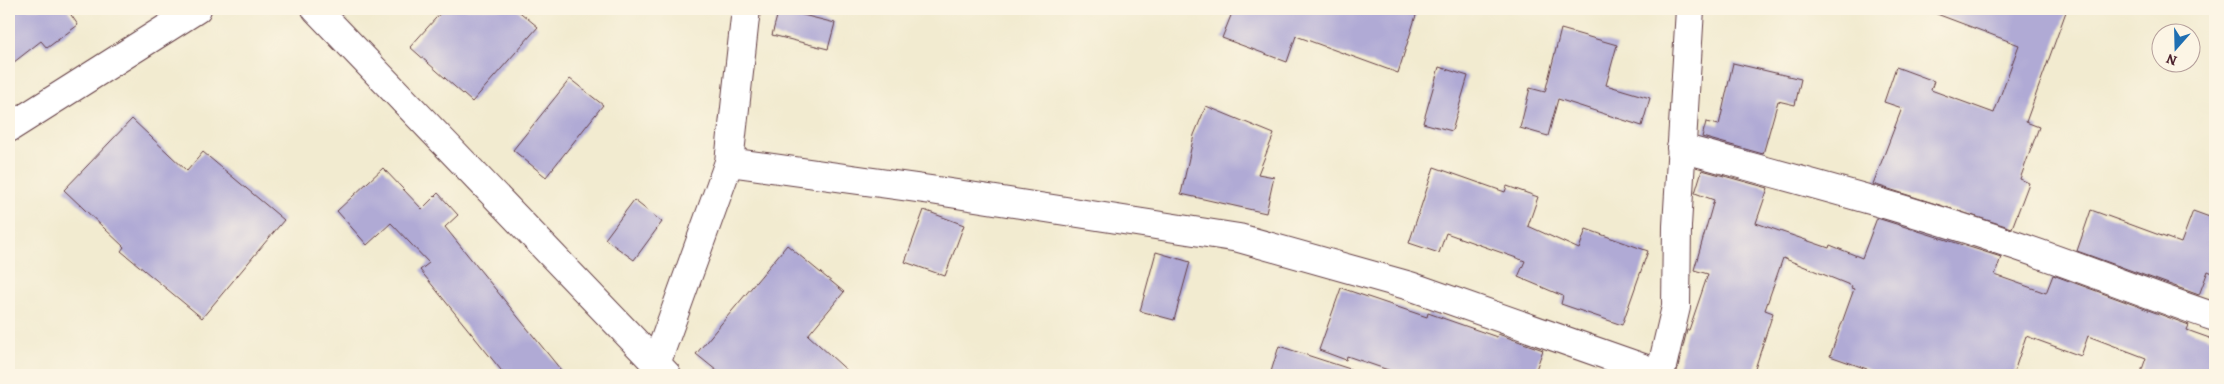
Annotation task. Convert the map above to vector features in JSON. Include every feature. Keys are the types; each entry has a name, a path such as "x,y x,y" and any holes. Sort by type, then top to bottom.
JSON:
{"street":[{"path":"9,128 197,9"},
{"path":"316,9 662,370 729,162 746,9"},
{"path":"729,162 931,190 1239,238 1410,286 1660,375 1676,307 1676,226 1690,9"},
{"path":"1681,148 1924,216 2009,243 2215,317"}],"building":[{"path":"9,9 67,9 78,25 47,48 41,41 9,66"},
{"path":"444,9 516,9 538,27 472,102 410,47"},
{"path":"779,9 835,23 828,49 772,35"},
{"path":"1231,9 1418,9 1398,73 1296,36 1287,62 1222,38 1232,13"},
{"path":"1930,9 2067,9 2026,122 2039,127 2020,179 2029,183 2012,228 1873,184 1902,108 1884,102 1896,67 1934,81 1931,90 1994,113 2019,45 1929,11"},
{"path":"1561,29 1617,45 1606,85 1650,98 1642,126 1558,99 1548,136 1520,128 1530,88 1545,92"},
{"path":"1733,63 1801,79 1795,105 1778,101 1763,154 1702,137 1706,122 1719,125"},
{"path":"1439,67 1468,76 1452,131 1423,123"},
{"path":"570,79 603,105 546,177 513,150"},
{"path":"1206,106 1274,134 1258,174 1274,177 1266,213 1181,194 1194,135"},
{"path":"132,119 187,171 203,152 284,220 202,318 121,251 124,247 64,190"},
{"path":"1434,167 1505,192 1507,186 1538,197 1528,226 1579,249 1586,229 1648,251 1622,325 1561,304 1563,296 1518,277 1525,261 1446,233 1439,253 1409,243"},
{"path":"383,168 422,209 438,193 458,215 445,227 565,375 505,375 420,270 429,263 391,223 367,245 337,211"},
{"path":"1702,170 1768,188 1756,223 1829,248 1830,245 1862,258 1877,218 2001,257 1995,275 2046,293 2053,275 2189,325 2187,330 2215,340 2215,375 2140,375 2146,358 2088,336 2081,356 2026,336 2013,375 1884,375 1830,356 1854,289 1851,288 1852,286 1783,258 1765,310 1773,313 1753,375 1676,375 1687,330 1689,330 1708,274 1694,270 1714,200 1695,193"},
{"path":"634,200 662,222 634,260 605,239"},
{"path":"924,210 964,225 945,276 905,262"},
{"path":"2091,210 2181,243 2193,211 2215,219 2215,274 2208,271 2199,295 2077,251"},
{"path":"787,245 844,292 808,335 852,375 722,375 696,354"},
{"path":"1156,252 1190,262 1174,320 1140,311"},
{"path":"1341,288 1427,317 1428,313 1497,337 1498,334 1543,350 1534,375 1403,375 1347,356 1346,360 1319,350"},
{"path":"1279,346 1353,370 1352,375 1270,375"}]}
